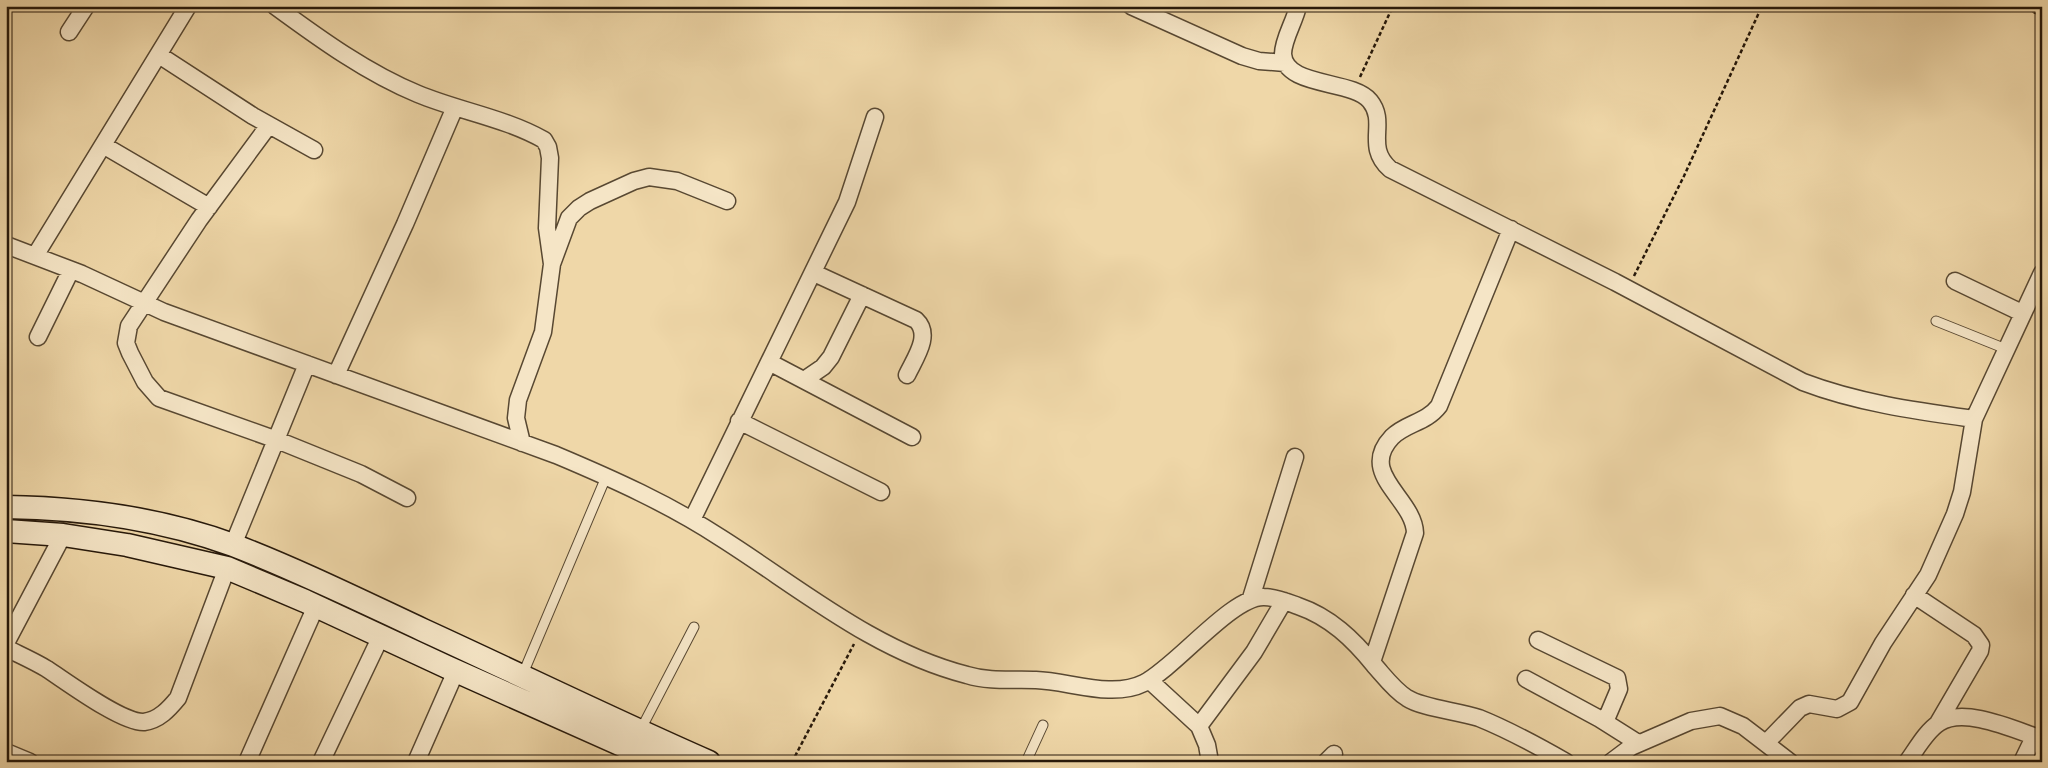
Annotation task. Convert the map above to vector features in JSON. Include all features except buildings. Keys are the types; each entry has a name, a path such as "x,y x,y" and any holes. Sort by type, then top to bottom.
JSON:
{"street":[{"path":"69,32 86,6"},
{"path":"35,256 188,6"},
{"path":"275,6 312,33 392,82 544,140 548,147 550,182 547,228 552,264"},
{"path":"1131,6 1242,56 1259,61 1285,63"},
{"path":"1298,6 1283,52 1285,63 1291,70 1300,75 1325,84 1354,90 1371,102 1376,111 1376,143 1382,162 1414,181 1627,288 1752,356 1821,389 1917,411 1974,419"},
{"path":"159,55 268,125 314,150"},
{"path":"336,374 405,224 455,107"},
{"path":"692,520 848,202 875,118"},
{"path":"268,125 209,207 129,326 126,343 153,393 172,403 277,440 361,474 408,498"},
{"path":"103,145 209,207"},
{"path":"522,443 516,418 518,400 543,332 552,264 569,218 579,208 634,181 649,177 663,178 727,201"},
{"path":"1372,662 1415,533 1414,524 1409,512 1381,472 1384,450 1390,438 1401,429 1424,420 1439,406 1511,229"},
{"path":"6,245 71,270 145,303 606,476 692,520 836,616 942,668 991,680 1034,680 1110,689 1141,685 1188,650 1240,605 1252,598 1261,596 1306,608 1347,634 1407,698 1480,719 1566,762"},
{"path":"38,337 71,270"},
{"path":"814,273 916,320 922,326 924,334 921,346 907,375"},
{"path":"1766,743 1800,708 1817,705 1837,709 1850,702 1883,643 1928,575 1955,514 1962,492 1974,419 2022,313 2036,299 2042,273"},
{"path":"1955,281 2022,313"},
{"path":"804,380 823,367 831,357 862,295"},
{"path":"769,362 912,437"},
{"path":"233,545 307,364"},
{"path":"739,421 881,492"},
{"path":"1252,598 1295,457"},
{"path":"6,507 76,511 123,518 181,529 233,545 338,590 709,762"},
{"path":"6,531 63,535 155,550 227,568 316,606 660,762"},
{"path":"6,643 63,535"},
{"path":"6,648 45,668 88,696 133,720 143,722 154,719 166,711 178,698 227,568"},
{"path":"1907,762 1938,723 1980,651 1981,645 1974,636 1914,596"},
{"path":"1198,726 1254,652 1284,601"},
{"path":"247,762 316,606"},
{"path":"321,762 382,636"},
{"path":"1538,640 1617,678 1619,689 1605,722"},
{"path":"416,762 456,671"},
{"path":"1526,679 1605,722 1638,744"},
{"path":"1149,680 1198,726 1205,739 1210,762"},
{"path":"1612,762 1638,744 1690,721 1720,716 1743,726 1790,762"},
{"path":"1938,723 1951,717 1966,716 2038,738 2022,762"},
{"path":"6,752 30,762"}],"lane":[{"path":"1936,321 2006,349"},
{"path":"522,676 606,476"},
{"path":"640,731 694,627"},
{"path":"1026,762 1043,725"}],"path":[{"path":"1354,90 1393,6"},
{"path":"1627,288 1684,176 1762,6"},
{"path":"2021,6 2042,16"},
{"path":"792,762 862,630"}]}
